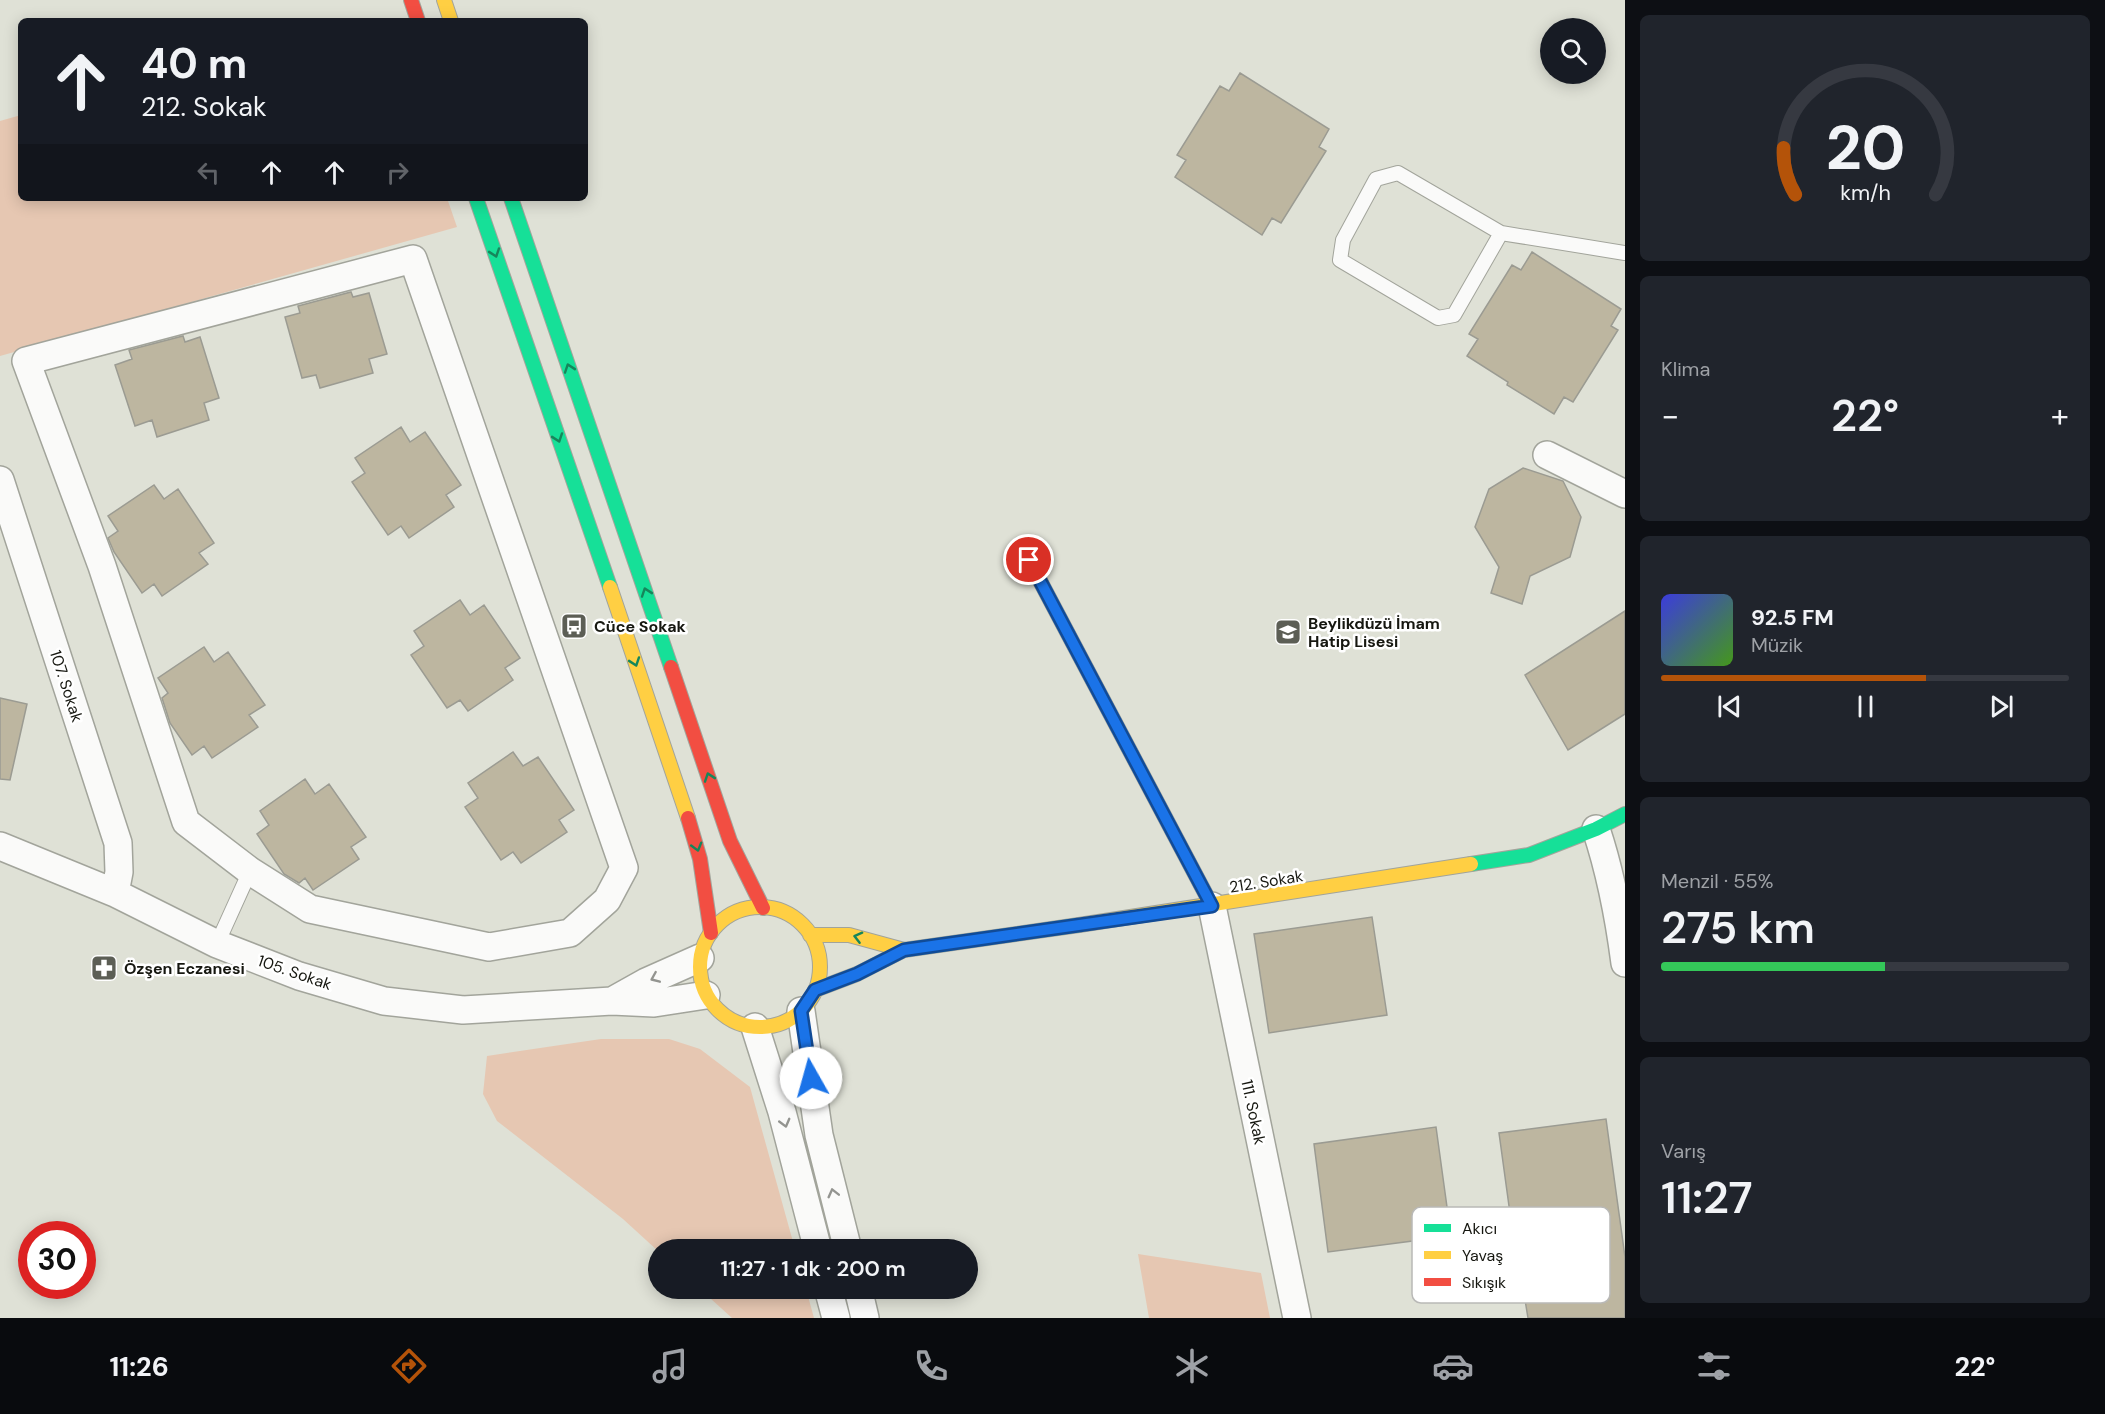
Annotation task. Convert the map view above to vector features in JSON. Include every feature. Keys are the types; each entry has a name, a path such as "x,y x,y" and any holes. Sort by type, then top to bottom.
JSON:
{"street":[{"path":"411,0 417,18"},
{"path":"444,0 450,18"},
{"path":"477,201 684,802 700,859 711,933"},
{"path":"512,201 730,842 763,908"},
{"path":"413,259 624,868 607,900 570,933 489,947 310,909 250,871 186,822 102,566 26,361 413,259"},
{"path":"1547,455 1625,494"},
{"name":"107. Sokak","path":"0,480 118,843 119,872 115,893"},
{"name":"212. Sokak","path":"904,950 1212,906 1529,855 1596,829 1625,814"},
{"path":"1596,829 1609,868 1625,963"},
{"name":"105. Sokak","path":"0,846 115,893 217,944 299,976 384,1001 463,1010 612,1001"},
{"name":"111. Sokak","path":"1212,906 1297,1318"},
{"path":"845,1239 819,1136 808,1001 820,975 818,954 810,934 796,919 778,910 763,908 737,911 719,922 711,933 700,958 700,977 706,995 717,1010 732,1021 755,1027 768,1027 786,1022 808,1001 904,950"},
{"path":"810,934 849,934 904,950"},
{"path":"612,1001 646,982 700,958"},
{"path":"612,1001 654,1003 706,995"},
{"path":"755,1027 782,1112 815,1239"},
{"path":"831,1299 836,1318"},
{"path":"861,1299 865,1318"}],"lane":[{"path":"1501,233 1454,315 1438,318 1340,260 1343,240 1376,179 1398,173 1501,233 1625,253"},
{"path":"1029,560 1212,906"},
{"path":"217,944 250,871"}],"shaded area":[{"path":"18,116 18,201 448,201 457,227 0,356 0,121"},
{"path":"601,1039 669,1039 700,1049 750,1087 792,1239 648,1239 648,1242 623,1219 497,1121 483,1094 487,1056"},
{"path":"1138,1254 1261,1273 1270,1318 1149,1318"},
{"path":"711,1299 809,1299 814,1318 732,1318"}],"building":[{"path":"1240,73 1329,129 1319,147 1326,151 1281,223 1272,218 1262,235 1175,177 1186,160 1177,155 1220,86 1229,91"},
{"path":"1532,252 1621,309 1611,326 1618,330 1573,402 1564,397 1554,414 1507,385 1508,382 1467,356 1478,339 1469,334 1512,265 1521,270"},
{"path":"351,292 353,297 369,293 387,354 369,359 373,373 320,388 316,375 302,378 285,317 300,313 298,306"},
{"path":"183,336 185,342 200,337 219,398 204,403 209,420 157,437 152,420 135,426 115,365 132,359 129,350"},
{"path":"401,427 410,442 425,432 461,485 446,495 454,507 409,538 401,526 388,535 352,482 365,473 355,458"},
{"path":"1523,468 1563,481 1581,517 1570,557 1530,576 1522,604 1491,593 1499,567 1475,527 1489,489"},
{"path":"154,485 164,499 178,489 214,543 199,553 208,564 162,596 154,584 142,593 114,552 108,538 118,531 108,516"},
{"path":"460,600 470,615 484,605 520,658 505,668 513,680 468,711 460,700 447,708 411,655 424,646 414,631"},
{"path":"1625,611 1625,714 1568,750 1525,675"},
{"path":"204,647 214,662 228,652 265,705 249,715 258,727 212,758 204,746 192,755 170,723 162,698 168,693 158,678"},
{"path":"0,698 27,704 10,780 0,779"},
{"path":"513,752 523,766 538,757 574,810 559,820 567,832 521,863 513,852 501,860 465,807 478,798 468,783"},
{"path":"305,779 315,794 329,784 366,837 351,847 359,859 313,890 305,878 299,883 284,874 257,834 269,825 260,811"},
{"path":"1372,917 1387,1015 1269,1033 1254,934"},
{"path":"1606,1119 1625,1257 1625,1318 1528,1318 1526,1303 1610,1303 1610,1207 1509,1207 1499,1133"},
{"path":"1436,1127 1447,1207 1412,1207 1412,1241 1328,1252 1314,1144"}],"traffic: fast":[{"path":"477,201 610,587"},
{"path":"512,201 671,667"},
{"path":"1471,864 1529,855 1596,829 1625,814"},
{"path":"815,990 857,974 904,950 1079,925"}],"traffic: slow":[{"path":"444,0 450,18"},
{"path":"610,587 688,818"},
{"path":"1079,925 1471,864"},
{"path":"760,907 783,912 802,925 815,944 820,967 815,990 802,1009 783,1022 760,1027 737,1022 718,1009 705,990 700,967 705,944 718,925 737,912 760,907"},
{"path":"810,935 849,935 904,950"}],"traffic: jam":[{"path":"411,0 417,18"},
{"path":"671,667 730,841 763,908"},
{"path":"688,818 700,859 711,933"}],"place":[{"name":"Cüce Sokak","path":"574,626"},
{"name":"Beylikdüzü İmam Hatip Lisesi","path":"1288,632"},
{"name":"Özşen Eczanesi","path":"104,968"}],"route":[{"path":"811,1078 801,1011 815,990 857,974 904,950 1212,906 1029,560"}]}
